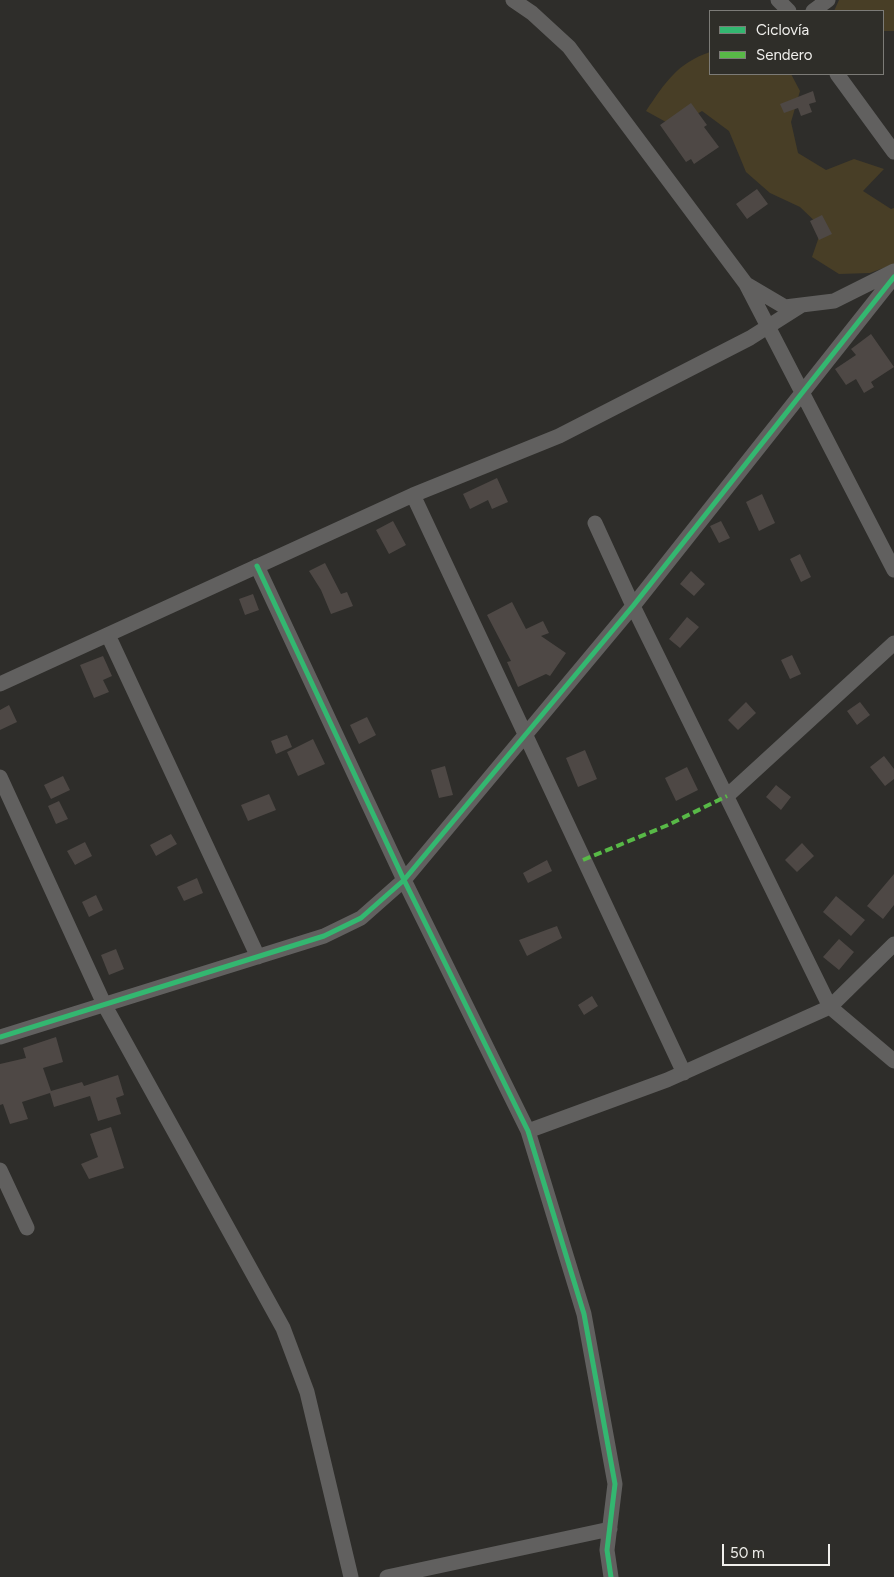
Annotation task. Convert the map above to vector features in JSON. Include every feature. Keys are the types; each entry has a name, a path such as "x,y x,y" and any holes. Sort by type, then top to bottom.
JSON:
{"street":[{"path":"513,0 532,13 569,47 746,284 894,570"},
{"path":"778,0 788,10"},
{"path":"814,10 828,0"},
{"path":"838,75 894,152"},
{"path":"746,284 785,307 834,301 894,271"},
{"path":"0,1037 105,1006 324,936 361,918 404,880 633,606 894,277"},
{"path":"0,684 413,495 559,436 768,327 802,305"},
{"path":"413,495 524,736 684,1073"},
{"path":"595,523 633,606 830,1007 894,1061"},
{"path":"257,566 404,880 528,1131 584,1314 615,1484 607,1550 610,1577"},
{"path":"108,635 258,957"},
{"path":"726,796 894,643"},
{"path":"0,777 105,1006 283,1328 306,1392 351,1577"},
{"path":"528,1131 684,1073 830,1007 894,944"},
{"path":"0,1170 27,1228"},
{"path":"387,1577 610,1529"}],"shaded area":[{"path":"839,0 894,0 894,31 884,31 884,10 834,10"},
{"path":"709,52 709,75 792,75 800,91 791,122 798,153 826,170 854,159 884,169 863,191 891,209 894,208 894,264 870,273 839,274 812,257 822,228 800,207 770,193 746,172 729,131 702,111 675,127 646,111 673,75 680,68"}],"building":[{"path":"813,91 816,102 809,104 812,112 801,116 798,108 784,113 780,104"},
{"path":"691,103 707,125 704,127 719,147 694,164 691,159 686,162 660,125"},
{"path":"757,189 768,204 747,219 736,204"},
{"path":"822,215 832,234 819,240 810,221"},
{"path":"871,334 894,367 871,382 874,387 864,393 856,379 846,385 835,369 856,355 851,349"},
{"path":"497,478 508,502 492,509 488,500 470,509 463,494"},
{"path":"762,494 775,523 759,531 746,502"},
{"path":"393,521 406,545 389,554 376,530"},
{"path":"721,521 730,538 719,543 710,526"},
{"path":"800,554 811,577 801,582 790,559"},
{"path":"325,563 341,594 347,592 353,606 331,614 321,590 309,571"},
{"path":"691,571 705,584 694,596 680,584"},
{"path":"253,594 259,610 245,615 239,599"},
{"path":"512,602 526,629 543,621 549,633 541,636 566,653 550,676 546,674 518,687 507,662 511,661 487,615"},
{"path":"687,617 699,627 680,648 669,639"},
{"path":"792,655 801,674 790,679 781,660"},
{"path":"103,656 112,676 103,680 109,692 94,698 80,665"},
{"path":"746,702 756,713 738,730 728,720"},
{"path":"860,702 870,715 857,725 847,711"},
{"path":"9,705 17,722 0,730 0,710"},
{"path":"367,717 376,735 359,744 350,725"},
{"path":"287,735 292,747 276,754 271,741"},
{"path":"313,739 325,764 298,776 287,752"},
{"path":"585,750 597,779 578,787 566,758"},
{"path":"884,756 894,769 894,779 885,786 870,767"},
{"path":"445,766 453,795 439,798 431,770"},
{"path":"687,767 698,790 676,801 665,778"},
{"path":"63,776 70,790 51,799 44,785"},
{"path":"776,785 791,797 781,810 766,797"},
{"path":"269,794 276,810 248,821 241,805"},
{"path":"59,801 68,819 56,824 48,806"},
{"path":"171,834 177,844 156,856 150,845"},
{"path":"85,842 92,856 75,865 67,851"},
{"path":"802,843 814,856 797,872 785,860"},
{"path":"547,860 552,871 528,883 523,873"},
{"path":"894,874 894,905 883,919 867,906"},
{"path":"197,878 203,893 184,901 177,887"},
{"path":"96,895 103,910 89,917 82,902"},
{"path":"836,896 865,920 851,936 823,912"},
{"path":"557,926 562,938 527,956 519,940"},
{"path":"839,939 854,952 839,970 823,957"},
{"path":"116,949 124,969 109,975 101,955"},
{"path":"592,996 598,1006 584,1015 578,1005"},
{"path":"56,1037 63,1062 43,1068 51,1091 82,1082 84,1086 118,1075 124,1095 116,1098 121,1114 98,1121 90,1096 54,1107 50,1093 22,1102 28,1119 10,1124 3,1104 0,1105 0,1064 26,1058 23,1048"},
{"path":"111,1127 124,1168 89,1179 81,1164 98,1157 90,1134"}],"marked path":[{"path":"583,860 668,825 727,796"}],"cycle path":[{"path":"0,1037 324,936 361,918 404,880 633,606 894,277"},
{"path":"257,566 404,880 528,1131 584,1314 615,1484 607,1550 611,1577"}]}
